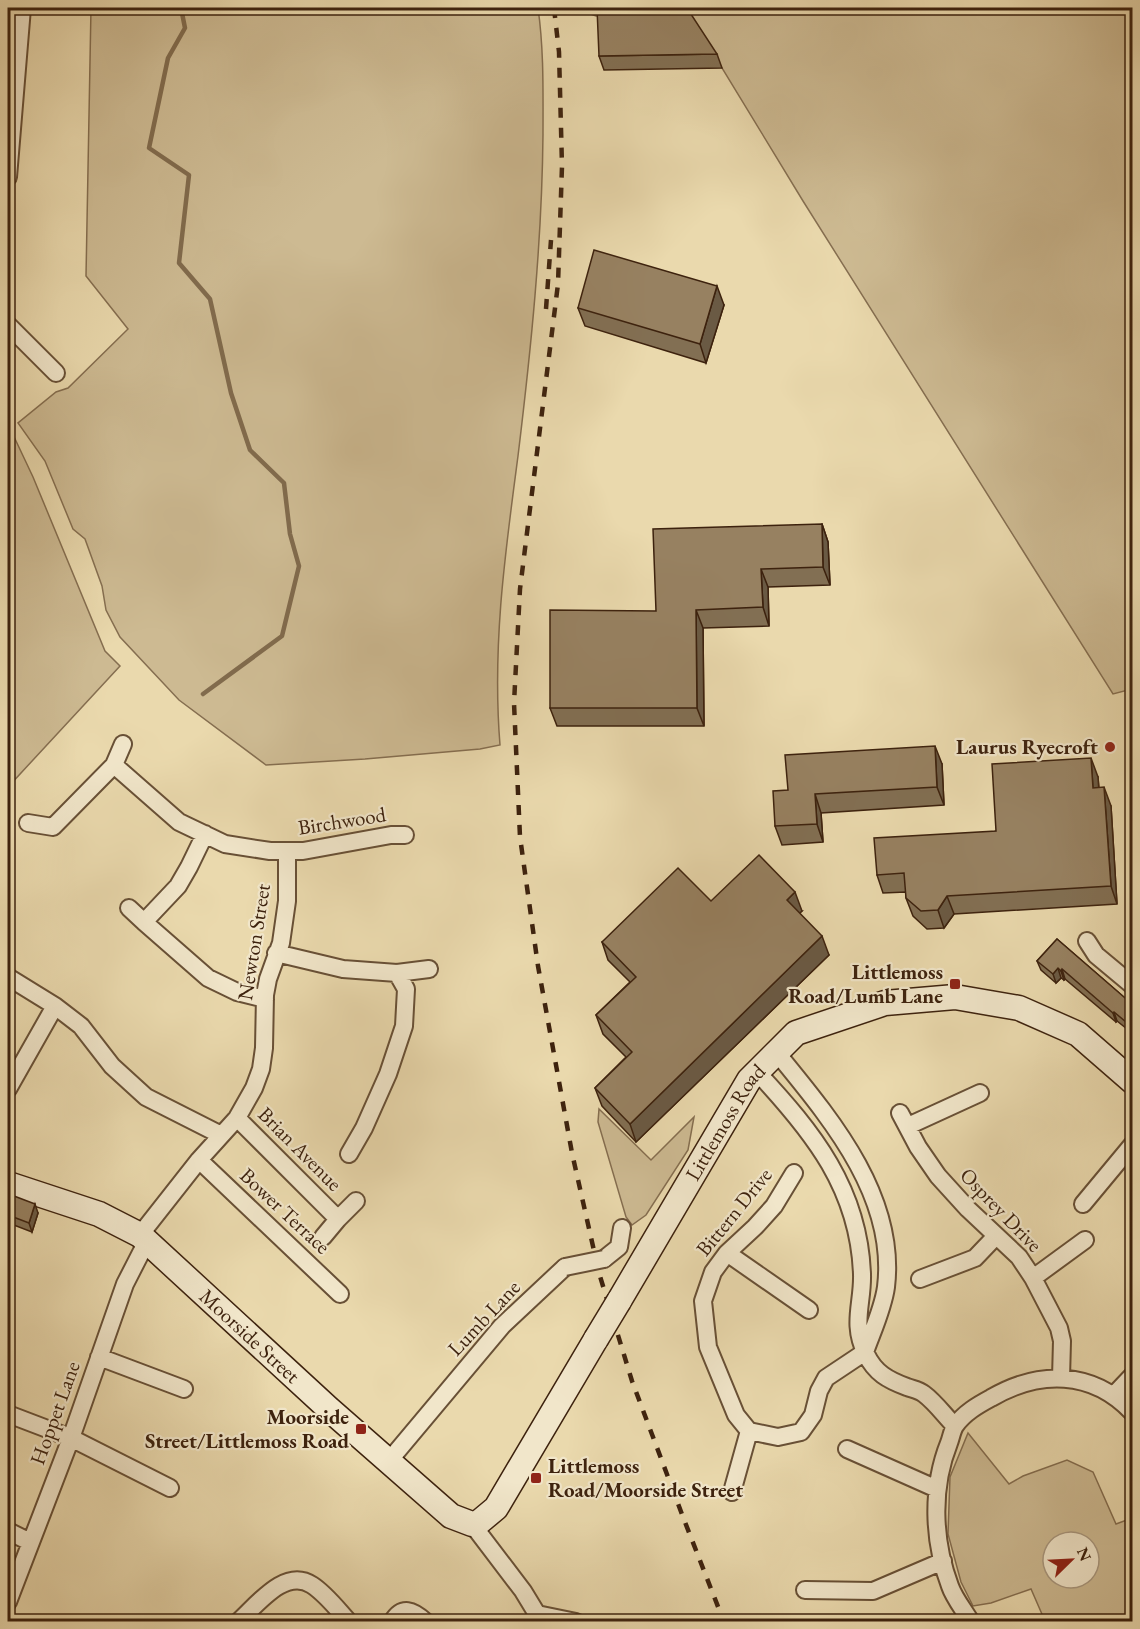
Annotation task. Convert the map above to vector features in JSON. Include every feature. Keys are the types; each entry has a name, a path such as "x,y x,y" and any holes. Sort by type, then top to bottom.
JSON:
{"street":[{"path":"8,177 22,8"},
{"path":"8,325 56,373"},
{"path":"28,823 53,827 114,765 123,744"},
{"path":"114,765 179,822 225,844 287,851"},
{"path":"144,922 178,886 205,834"},
{"name":"Birchwood","path":"287,851 303,851 391,835 405,835"},
{"name":"Newton Street","path":"143,1238 199,1160 237,1118 254,1088 261,1069 264,1048 265,999 268,979 280,943 286,901 287,851"},
{"path":"129,908 208,978 237,992 265,999"},
{"path":"1087,941 1096,955 1132,985"},
{"path":"276,952 343,969 398,973 429,969"},
{"path":"349,1154 364,1128 388,1074 405,1026 406,989 398,973"},
{"path":"8,977 55,1006 81,1026 112,1066 146,1097 221,1135"},
{"name":"Littlemoss Road","path":"472,1524 478,1523 496,1508 749,1080 796,1033 885,1003 955,997 1018,1008 1078,1034 1132,1081"},
{"path":"8,1089 55,1006"},
{"path":"732,1492 749,1431 778,1437 801,1432 813,1415 819,1391 826,1378 865,1352 886,1287 886,1248 877,1209 863,1174 842,1137 777,1053"},
{"path":"758,1073 791,1109 815,1141 836,1172 845,1194 856,1226 862,1275 857,1322 865,1352 873,1367 884,1378 923,1393 955,1426"},
{"name":"Osprey Drive","path":"980,1093 904,1120 918,1148 938,1176 968,1209 1019,1257 1033,1278 1059,1328 1062,1341 1061,1378"},
{"name":"Brian Avenue","path":"237,1118 338,1219 356,1201"},
{"path":"1083,1204 1132,1145"},
{"name":"Bower Terrace","path":"199,1160 340,1294"},
{"name":"Bittern Drive","path":"749,1431 736,1415 708,1347 703,1301 713,1272 727,1252 774,1206 794,1173"},
{"name":"Moorside Street","path":"8,1184 99,1214 143,1238 388,1462 451,1516 472,1524"},
{"path":"323,1237 338,1219"},
{"name":"Lumb Lane","path":"388,1462 502,1326 565,1267 604,1258 620,1247 622,1228"},
{"path":"920,1279 975,1258 996,1236"},
{"name":"Hoppet Lane","path":"8,1602 143,1238"},
{"path":"1033,1278 1085,1240"},
{"path":"727,1252 809,1310"},
{"path":"99,1357 184,1389"},
{"path":"1113,1396 1132,1376"},
{"path":"971,1622 951,1588 942,1561 938,1535 937,1489 940,1466 955,1426 972,1408 1002,1392 1034,1380 1061,1378 1092,1384 1113,1396 1132,1412"},
{"path":"8,1414 70,1438 170,1488"},
{"path":"847,1449 937,1489"},
{"path":"472,1524 523,1591 537,1618 576,1622"},
{"path":"8,1531 30,1542"},
{"path":"805,1590 873,1591 942,1561"},
{"path":"238,1622 279,1585 295,1580 306,1582 316,1588 349,1622"},
{"path":"396,1616 406,1610 418,1615 426,1622"}],"shaded area":[{"path":"91,8 538,8 543,87 543,134 538,255 523,416 501,600 498,672 500,745 480,749 365,759 266,765 179,700 120,637 106,610 102,586 85,539 73,529 45,461 18,423 56,392 68,388 128,329 86,276"},
{"path":"588,8 1132,8 1132,689 1113,694 803,201 691,17 596,16 588,13"},
{"path":"8,424 33,477 105,651 120,666 8,787"},
{"path":"599,1109 651,1160 694,1117 688,1150 646,1215 632,1225 626,1217 598,1122"},
{"path":"968,1433 1009,1484 1023,1476 1067,1460 1093,1472 1116,1524 1132,1518 1132,1618 1129,1621 1045,1621 1031,1589 991,1603 973,1606 961,1582 948,1534 950,1477"}],"building":[{"path":"597,8 687,8 717,54 599,56"},
{"path":"594,250 717,286 700,344 578,308"},
{"path":"822,524 823,567 761,569 763,607 696,610 697,708 550,708 550,610 656,611 653,529"},
{"path":"935,746 937,787 815,794 817,824 775,826 773,791 788,790 785,755"},
{"path":"1091,758 1093,788 1104,787 1111,886 947,896 938,910 921,911 906,898 904,873 877,875 874,838 996,831 992,764"},
{"path":"759,855 795,892 787,900 822,936 630,1124 595,1088 632,1052 596,1015 636,977 602,942 678,868 711,901"},
{"path":"1057,939 1132,1004 1132,1027 1062,969 1061,971 1058,968 1053,974 1037,961"},
{"path":"14,1196 35,1204 29,1223 8,1215"}],"waterway":[{"path":"181,8 185,28 168,58 149,148 189,175 179,263 210,299 231,393 250,450 284,483 290,534 299,566 282,636 203,694"}],"railway":[{"path":"554,8 559,52 562,166 558,284 520,589 514,703 520,837 538,966 572,1153 599,1273 632,1381 724,1622"},
{"path":"546,309 551,240"}],"place":[{"name":"Laurus Ryecroft","path":"1110,747"},
{"name":"Littlemoss Road/Lumb Lane","path":"955,984"},
{"name":"Moorside Street/Littlemoss Road","path":"361,1429"},
{"name":"Littlemoss Road/Moorside Street","path":"536,1478"}]}
